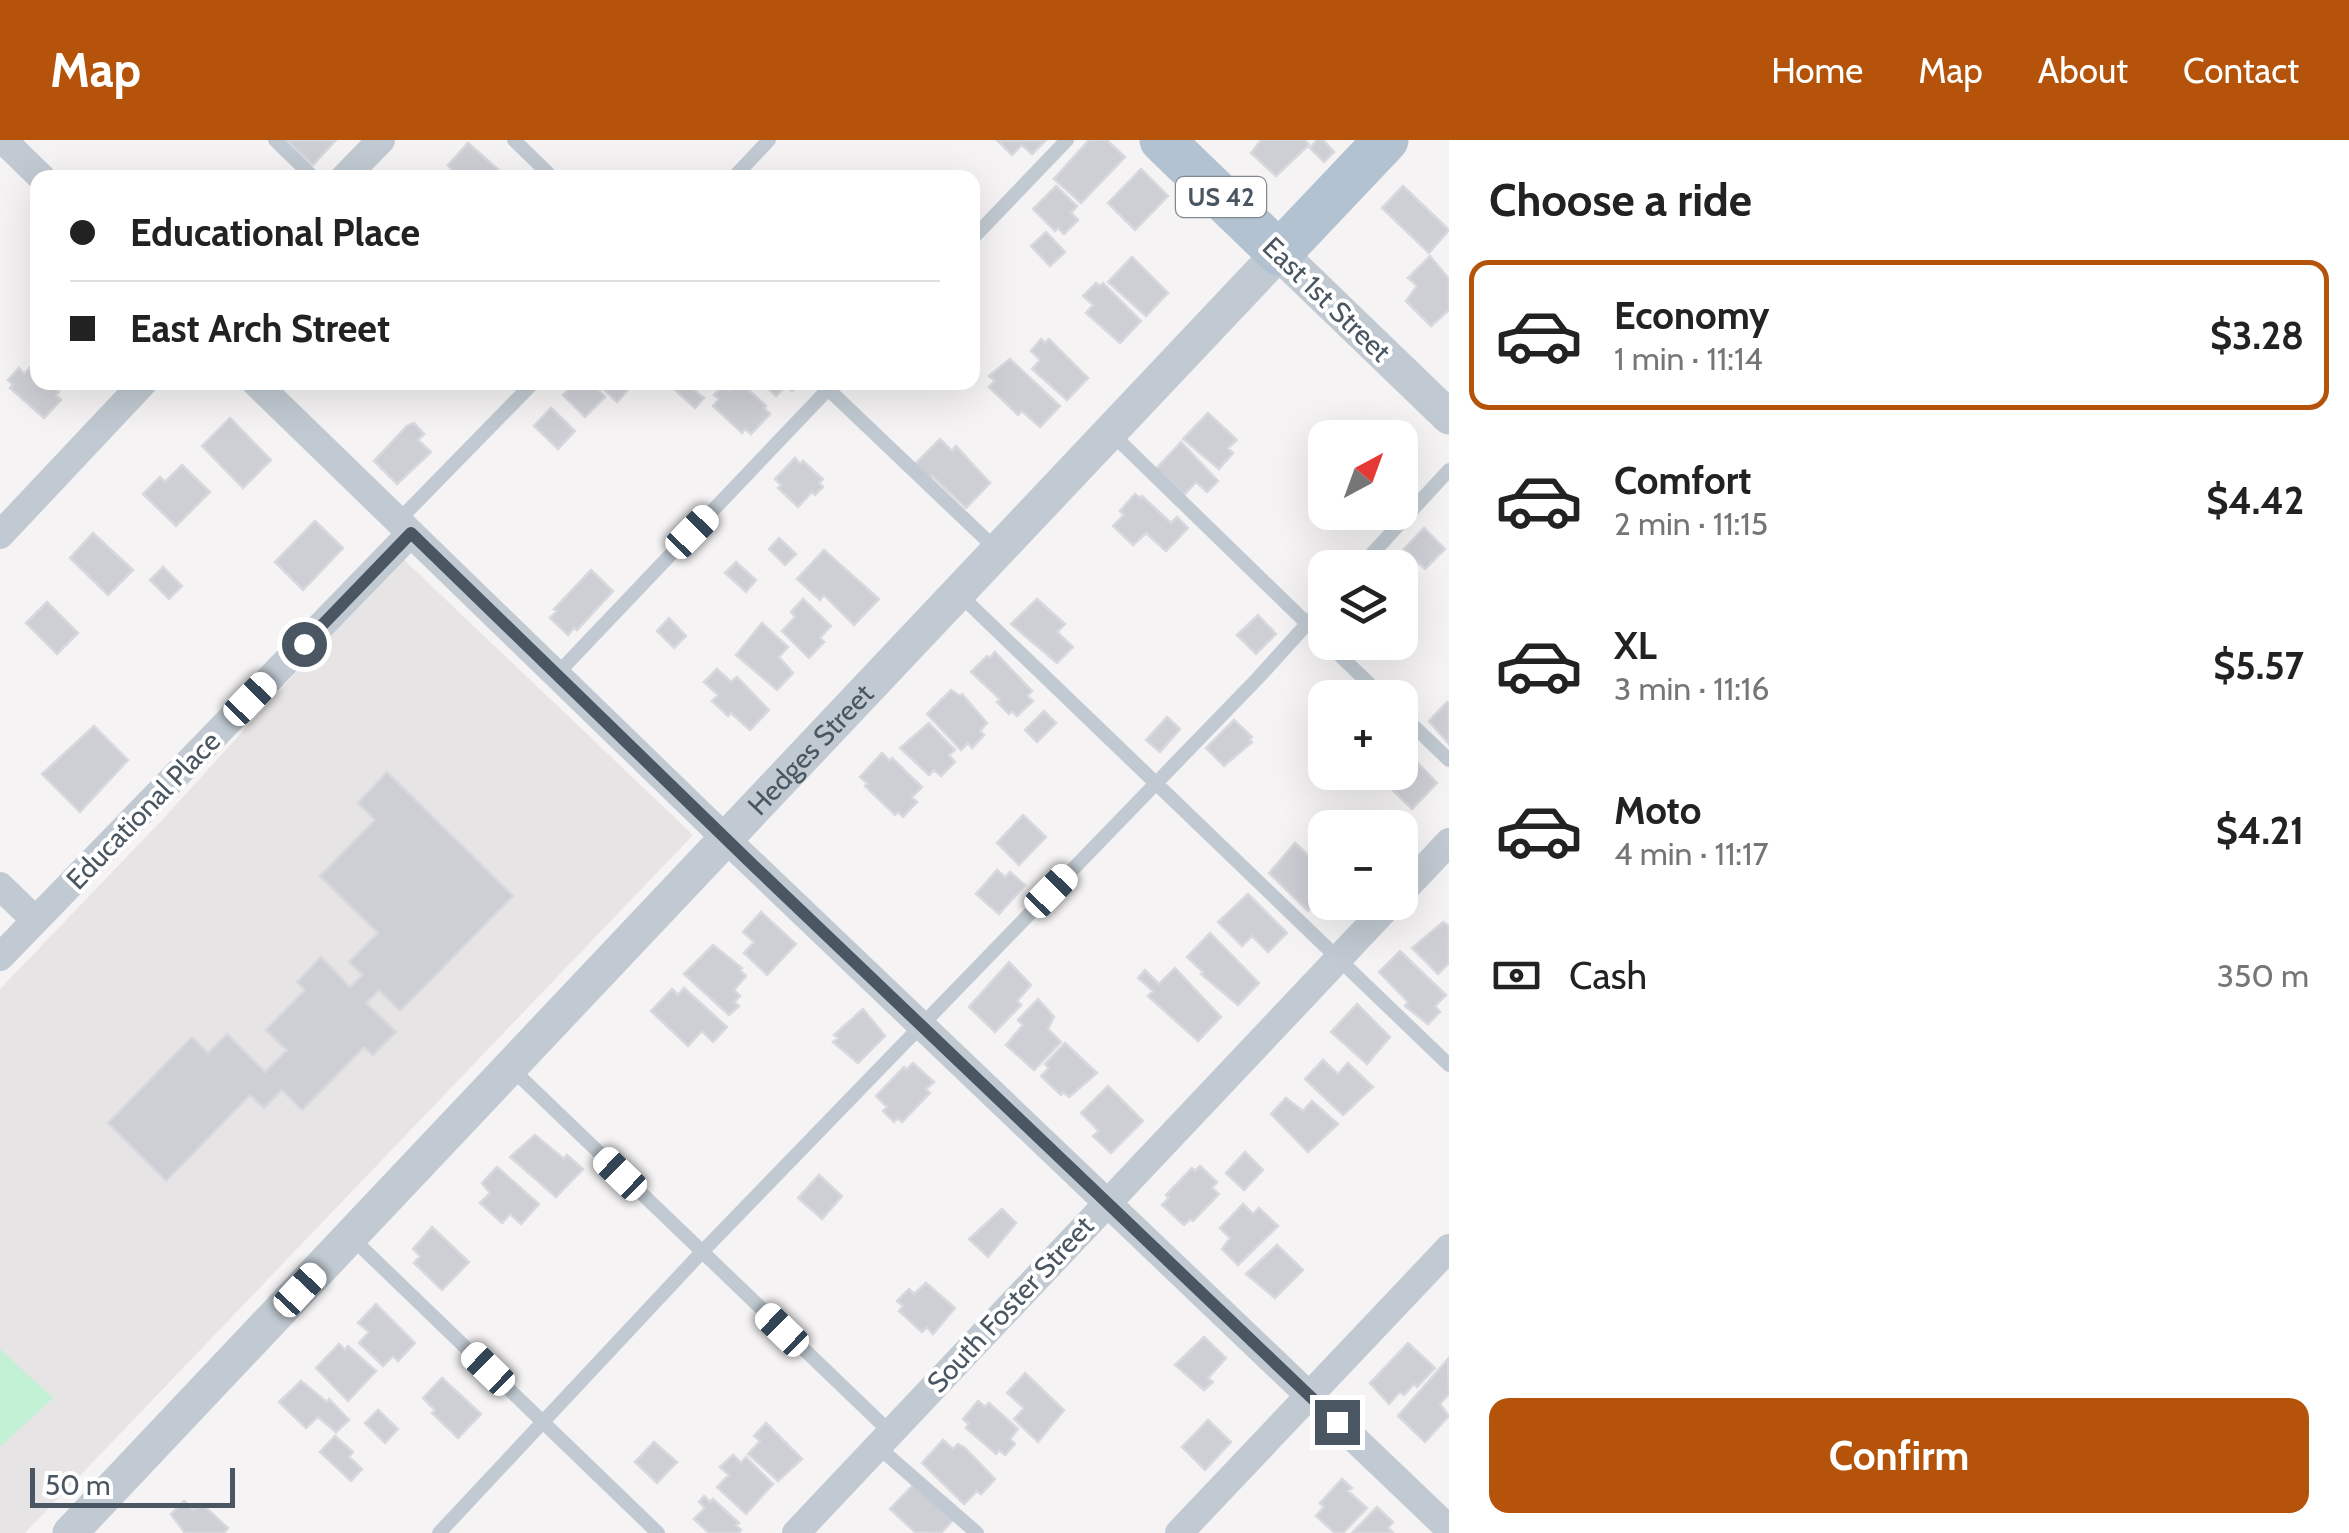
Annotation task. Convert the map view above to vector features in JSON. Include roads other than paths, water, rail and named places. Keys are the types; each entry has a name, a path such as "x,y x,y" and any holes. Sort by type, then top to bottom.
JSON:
{"main road":[{"name":"East 1st Street","path":"1162,140 1280,253"},
{"name":"Hedges Street","path":"1280,253 1386,140"}],"street":[{"path":"352,170 381,140"},
{"path":"9,148 33,170"},
{"name":"East 1st Street","path":"1280,253 1449,417"},
{"name":"Hedges Street","path":"70,1533 1280,253"},
{"path":"0,534 136,390"},
{"path":"263,390 1449,1530"},
{"name":"Educational Place","path":"0,957 404,527"},
{"path":"1418,875 1449,842"},
{"path":"0,886 35,920"},
{"name":"South Foster Street","path":"796,1533 1375,920"},
{"path":"1178,1533 1448,1251"}],"lane":[{"path":"275,140 306,170"},
{"path":"514,140 545,170"},
{"path":"740,170 768,140"},
{"path":"980,230 1067,140"},
{"path":"404,527 525,390"},
{"path":"556,674 827,390"},
{"path":"835,390 997,550"},
{"path":"439,1533 701,1253 1306,624 1109,431"},
{"path":"1376,550 1449,470"},
{"path":"958,592 1449,1066"},
{"path":"1345,660 1365,680"},
{"path":"1418,730 1449,760"},
{"path":"511,1068 701,1253 977,1533"},
{"path":"350,1236 658,1533"}]}
